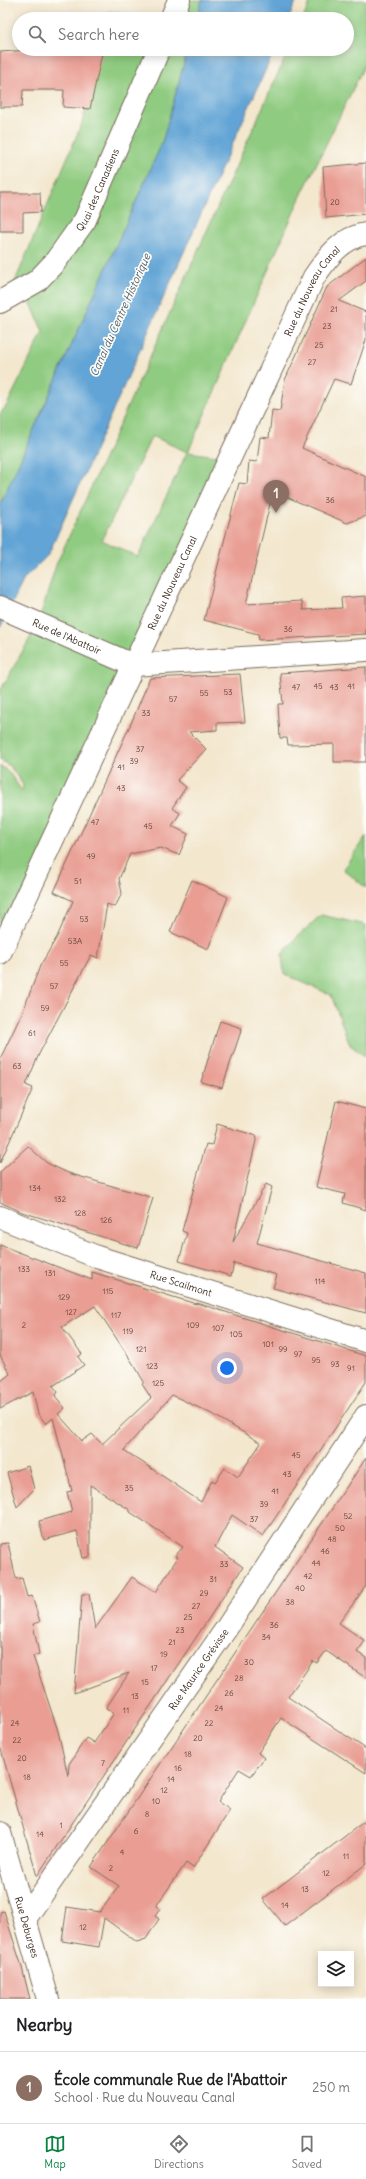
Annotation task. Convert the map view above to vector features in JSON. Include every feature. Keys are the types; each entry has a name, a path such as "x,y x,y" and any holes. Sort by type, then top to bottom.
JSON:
{"street":[{"path":"174,12 179,0"},
{"name":"Quai des Canadiens","path":"0,302 37,281 55,262 85,220 156,56"},
{"name":"Rue du Nouveau Canal","path":"0,953 314,277 325,260 339,246 350,238 366,234"},
{"name":"Rue de l'Abattoir","path":"0,607 133,665"},
{"path":"133,665 366,650"},
{"name":"Rue Scailmont","path":"0,1217 97,1257 366,1341"},
{"name":"Rue Maurice Grévisse","path":"24,1919 42,1896 226,1629 366,1416"},
{"name":"Rue Deburges","path":"0,1833 48,1999"}],"green space":[{"path":"179,0 202,0 199,12 174,12"},
{"path":"311,0 366,0 366,62 300,198 188,452 231,458 0,953 0,766 8,771 22,791 23,785 10,766 0,760 0,691 38,624 56,565 286,56 354,56 354,12 306,12","holes":["152,436 187,452 138,557 102,540"]},
{"path":"99,56 186,56 162,143 0,505 0,414 7,405 43,332 25,289 8,298 82,123"},
{"path":"366,836 366,888 343,869"},
{"path":"321,915 366,925 366,1057 350,1045 331,995 284,974 282,954 300,934"}],"water":[{"path":"202,0 297,0 291,12 199,12"},
{"name":"Canal du Centre Historique","path":"186,56 272,56 48,555 24,579 0,628 0,505 162,143"}],"building":[{"path":"12,51 12,56 101,56 90,109 63,107 64,90 23,90 22,107 0,107 0,52"},
{"path":"366,163 366,214 326,218 323,167"},
{"path":"0,193 40,193 41,212 23,213 23,231 0,231"},
{"path":"366,257 366,281 339,301 366,312 366,340 351,384 334,379 302,448 366,477 366,516 347,523 273,491 246,604 302,601 303,610 342,608 341,598 366,596 366,634 259,640 258,634 204,620 239,483 247,484 249,461 257,462 260,437 269,438 272,410 280,411 285,380 327,287"},
{"path":"366,667 366,762 334,762 334,744 288,745 287,738 280,738 278,704 283,704 280,673"},
{"path":"240,674 245,722 217,723 217,730 189,732 206,749 177,780 186,787 172,808 180,813 172,826 188,834 179,855 161,848 130,854 119,879 122,893 115,907 107,904 98,958 91,955 39,1054 26,1085 33,1088 0,1163 0,1059 23,1011 40,966 57,937 73,901 54,892 150,678"},
{"path":"192,880 228,897 208,949 170,932"},
{"path":"220,1021 242,1028 222,1088 201,1082"},
{"path":"336,1101 366,1109 366,1210 343,1203 345,1194 316,1187"},
{"path":"217,1124 257,1136 233,1242 266,1184 272,1187 257,1243 366,1273 366,1313 273,1288 277,1275 234,1263 231,1276 179,1261 187,1233 182,1231 206,1144 212,1145"},
{"path":"28,1146 47,1163 68,1173 153,1198 138,1248 22,1212 0,1202 0,1172"},
{"path":"0,1245 92,1280 92,1272 366,1356 366,1382 263,1536 232,1515 215,1547 243,1567 37,1876 0,1746 0,1544 8,1543 16,1579 22,1578 27,1597 32,1596 40,1622 33,1624 39,1654 33,1656 58,1731 68,1776 69,1764 86,1738 94,1743 114,1713 106,1708 129,1673 74,1693 82,1594 89,1594 95,1629 132,1577 156,1592 178,1557 175,1556 183,1547 130,1512 130,1510 90,1485 90,1557 83,1558 77,1531 44,1540 39,1521 72,1512 67,1492 72,1491 53,1418 46,1424 38,1414 33,1392 0,1409 0,1382 10,1374 0,1355","holes":["95,1306 136,1368 144,1382 142,1384 151,1398 102,1444 92,1434 82,1441 58,1414 65,1408 55,1396 58,1392 53,1386 84,1365 78,1357 82,1354 62,1327","172,1395 214,1415 261,1443 238,1477 225,1468 215,1482 212,1480 201,1502 124,1450"]},
{"path":"366,1458 366,1586 339,1623 365,1641 357,1652 366,1658 366,1678 326,1651 317,1663 313,1661 288,1697 366,1749 366,1773 281,1718 258,1753 264,1758 251,1776 239,1769 218,1802 230,1810 193,1868 186,1863 156,1906 160,1909 155,1916 159,1919 146,1939 137,1942 104,1918 99,1947 62,1941 67,1907 100,1912 119,1886 91,1867"},
{"path":"28,1466 34,1489 17,1507 7,1473"},
{"path":"366,1820 366,1864 285,1926 263,1899"},
{"path":"4,1911 21,1964 30,1999 0,1999 0,1912"}],"place":[{"name":"École communale Rue de l'Abattoir","path":"276,513"}]}
